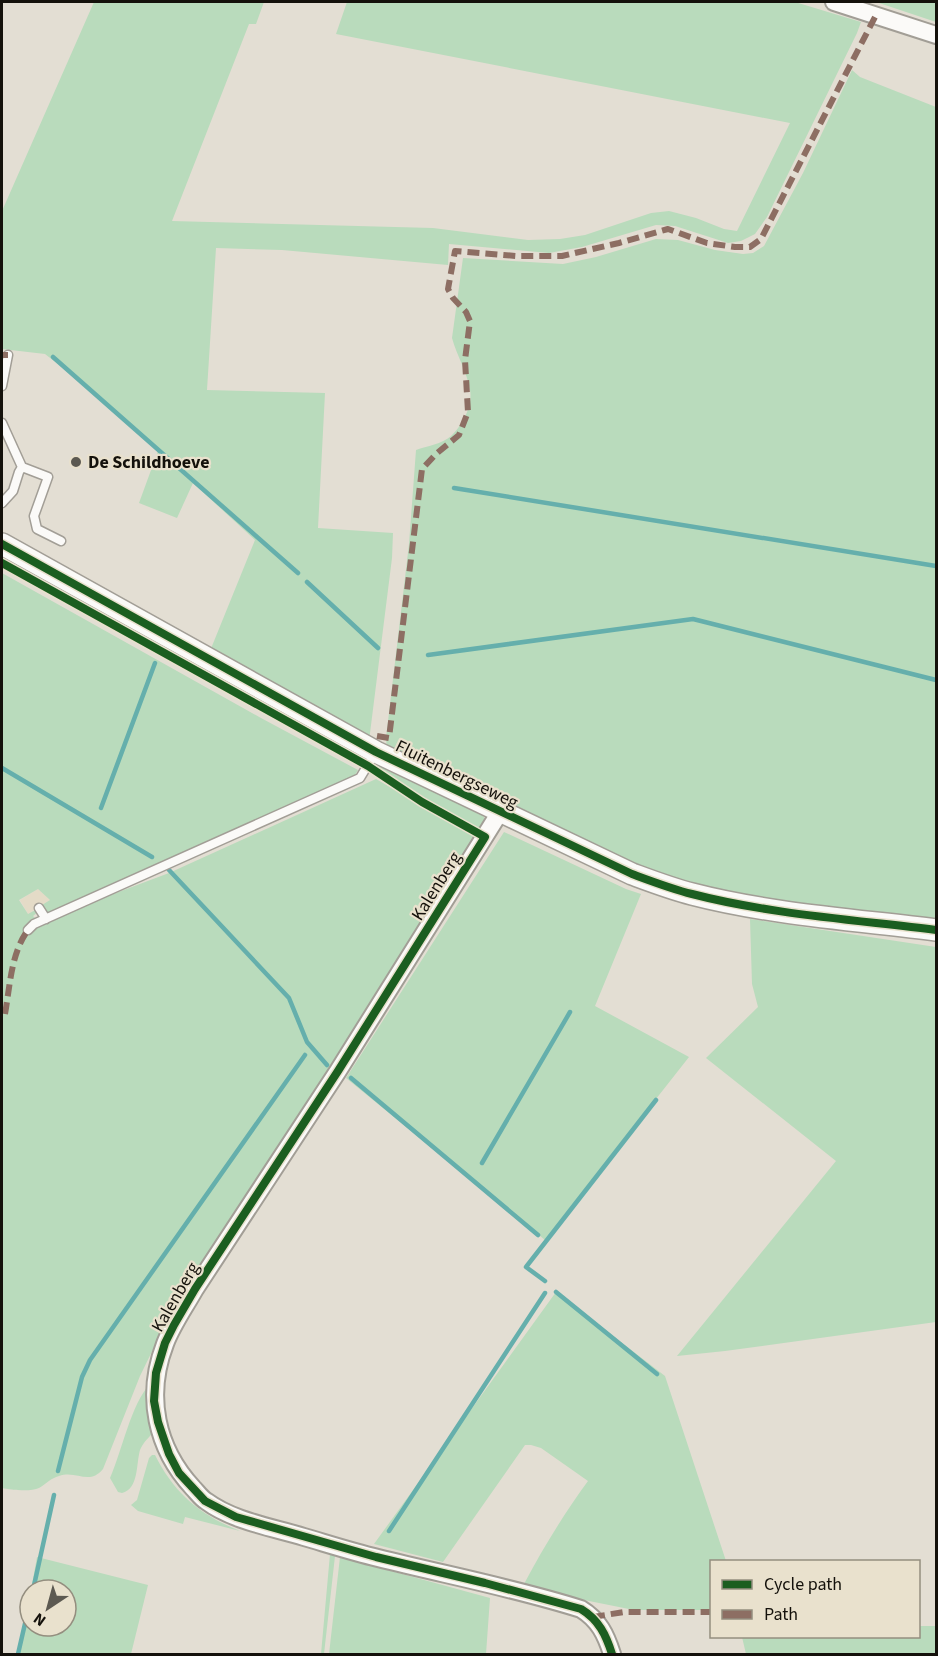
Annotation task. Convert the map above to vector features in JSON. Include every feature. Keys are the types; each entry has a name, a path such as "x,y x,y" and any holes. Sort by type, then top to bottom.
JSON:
{"street":[{"path":"834,2 936,35"},
{"name":"Fluitenbergseweg","path":"2,544 376,752 623,870 691,894 778,910 936,930"},
{"name":"Kalenberg","path":"500,812 338,1071 174,1325 165,1343 156,1372 154,1401 164,1442 179,1473 205,1501 236,1517 376,1557 581,1609 593,1617 604,1631 612,1654"}],"lane":[{"path":"2,386 8,355"},
{"path":"2,423 22,467 48,477 34,516 37,529 61,541"},
{"path":"2,503 13,491 22,467"},
{"path":"28,930 34,924 360,778 376,752"},
{"path":"39,908 46,919"}],"shaded area":[{"path":"38,889 50,900 28,914 20,900"}],"green space":[{"path":"94,2 264,2 256,24 249,24 172,221 433,228 528,240 560,239 585,235 651,213 669,211 737,231 790,123 336,34 347,2 795,2 861,22 767,217 755,234 741,241 728,243 675,226 656,225 582,247 549,253 449,244 448,265 282,250 216,248 207,390 325,393 318,528 393,533 392,558 369,741 210,651 255,540 193,483 177,518 139,503 158,451 45,354 2,349 2,211"},
{"path":"876,2 936,2 936,22"},
{"path":"852,70 860,77 936,107 936,924 737,897 659,876 387,750 386,738 409,544 416,450 439,443 451,436 463,421 470,403 469,383 452,338 463,258 563,264 596,257 656,239 678,240 715,250 753,253 764,246 803,173"},
{"path":"2,573 358,770 355,775 344,781 48,913 42,905 50,900 38,889 19,900 28,914 37,909 39,911 33,916 35,918 31,921 31,925 169,873 376,779 474,835 477,841 162,1331 140,1376 103,1469 98,1474 88,1477 59,1476 39,1488 26,1490 2,1488"},
{"path":"383,764 480,812 485,820 484,829 476,829 377,769"},
{"path":"504,832 641,894 595,1006 689,1057 545,1240 346,1078"},
{"path":"750,919 936,947 936,1322 677,1356 836,1161 706,1058 758,1007 752,984"},
{"path":"556,1292 665,1376 726,1560 710,1560 710,1610 634,1610 524,1584 554,1531 588,1481 541,1448 531,1445 525,1445 443,1562 374,1544"},
{"path":"150,1384 152,1434 140,1450 136,1475 131,1487 122,1493 118,1492 110,1478 137,1403"},
{"path":"155,1455 171,1481 190,1501 213,1518 240,1531 185,1517 183,1524 138,1511 131,1505 137,1500 149,1458"},
{"path":"330,1554 335,1556 324,1654 321,1654"},
{"path":"37,1557 148,1585 131,1654 18,1654 21,1638 78,1638 78,1578 33,1578"},
{"path":"340,1557 490,1598 486,1654 329,1654"},
{"path":"920,1626 936,1626 936,1654 746,1654 742,1638 920,1638"}],"waterway":[{"path":"53,357 298,573"},
{"path":"454,488 936,566"},
{"path":"307,582 378,648"},
{"path":"428,655 693,619 936,680"},
{"path":"101,808 155,663"},
{"path":"2,768 152,857"},
{"path":"169,870 289,998 307,1042 327,1065"},
{"path":"482,1163 570,1012"},
{"path":"58,1471 82,1377 90,1360 305,1055"},
{"path":"351,1078 538,1235"},
{"path":"545,1281 526,1267 656,1100"},
{"path":"556,1292 657,1374"},
{"path":"389,1531 545,1293"},
{"path":"36,1578 54,1495"},
{"path":"18,1654 22,1638"}],"marked path":[{"path":"377,736 389,738 422,469 459,435 468,412 465,360 470,321 466,312 448,289 455,251 516,256 562,256 668,229 707,243 750,247 761,239 876,15"},
{"path":"2,355 8,355"},
{"path":"5,1014 15,959 28,930"},
{"path":"593,1617 624,1612 710,1612"}],"cycle path":[{"path":"2,544 376,752 632,874 684,892 752,907 936,930"},
{"path":"2,563 368,766 422,802 485,837 338,1071 195,1289 165,1343 156,1373 154,1401 158,1422 169,1454 179,1473 205,1501 236,1517 376,1557 581,1609 601,1628 612,1654"}],"place":[{"name":"De Schildhoeve","path":"76,462"}]}
